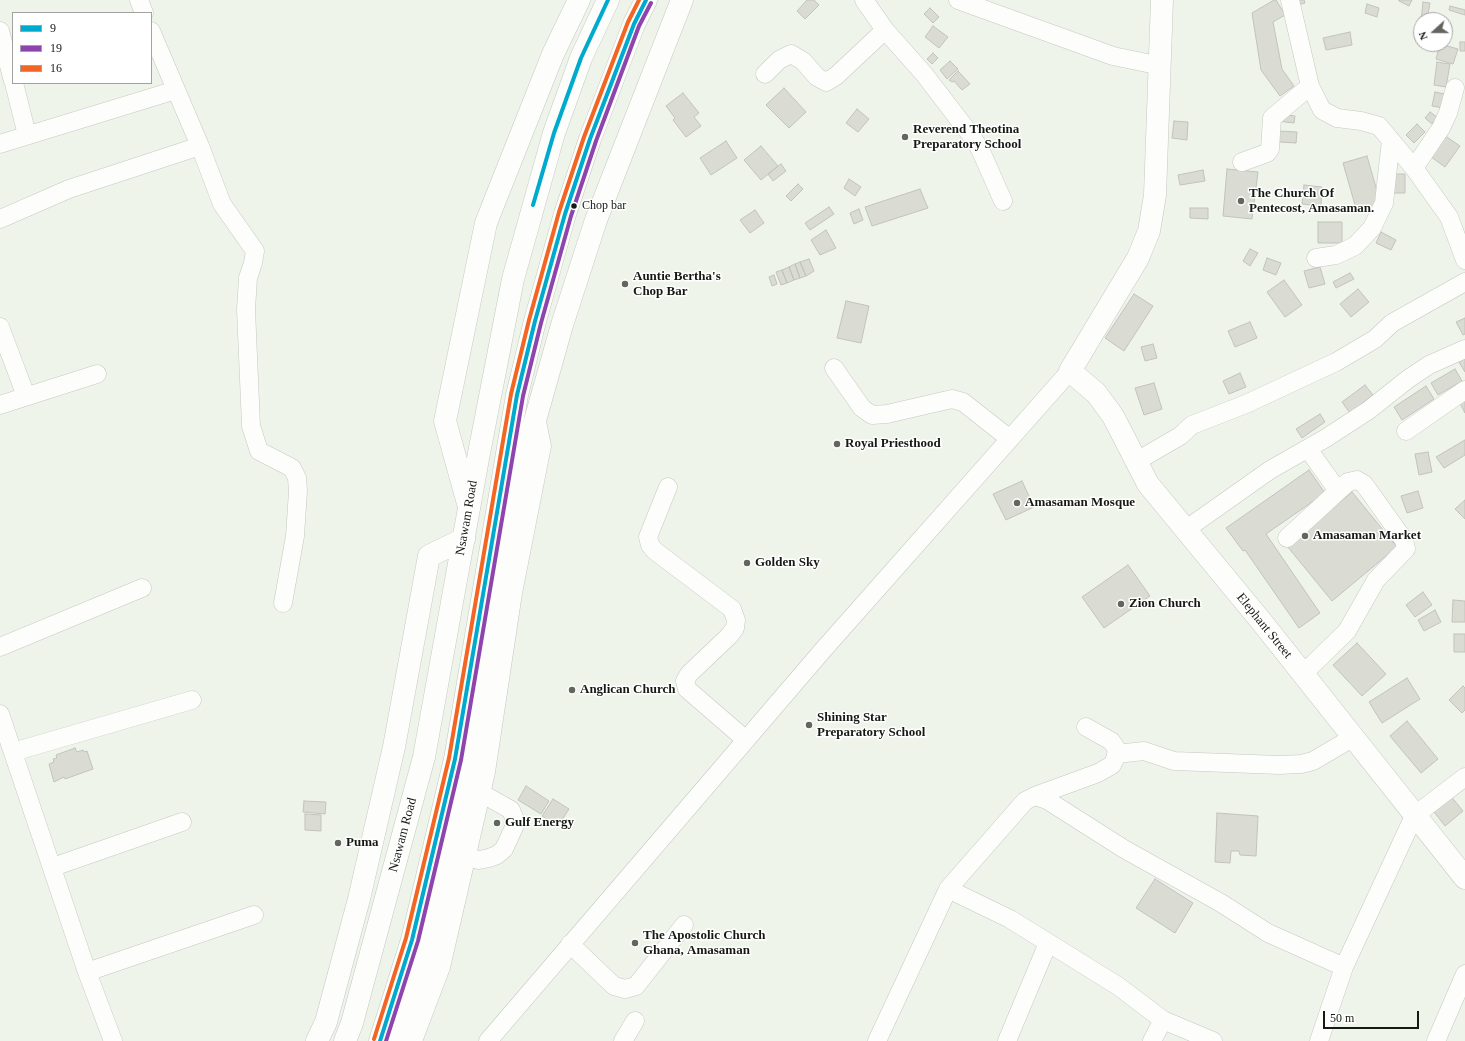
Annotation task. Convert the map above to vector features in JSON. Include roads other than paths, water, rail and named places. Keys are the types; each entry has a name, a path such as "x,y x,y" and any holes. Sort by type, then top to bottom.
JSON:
{"main road":[{"path":"469,507 445,421 486,223 554,54 578,0"},
{"name":"Nsawam Road","path":"345,1041 352,1024 424,757 469,507 513,279 559,118 581,58 608,0"},
{"path":"380,1041 412,940 455,759 517,395 535,321 565,214 590,139 634,24 646,0"},
{"path":"399,1041 456,846 528,447 536,417 562,325 596,220 682,0"},
{"path":"1070,371 1138,258 1149,231 1155,195 1161,66 1162,0"},
{"name":"Elephant Street","path":"1070,371 1096,394 1116,422 1148,484 1304,674 1352,738 1465,878"},
{"path":"317,1041 326,1022 359,899 394,748 429,556 464,539"}],"street":[{"path":"139,0 144,12"},
{"path":"864,0 885,30 924,74 970,134 980,149 1003,201"},
{"path":"958,0 1113,56 1161,66"},
{"path":"1290,0 1310,86 1322,110 1337,118 1361,121 1379,126 1414,168 1449,217 1465,260"},
{"path":"765,74 778,60 791,54 803,61 817,77 826,82 836,76 885,30"},
{"path":"0,31 12,78"},
{"path":"152,33 200,146 222,204 255,251 254,263 248,278 246,309 252,426 255,443 259,451 292,468 297,478 298,491 295,536 283,603"},
{"path":"14,84 27,135"},
{"path":"1242,162 1268,153 1270,149 1272,118 1310,86"},
{"path":"1414,168 1441,128 1448,113 1455,88"},
{"path":"0,144 176,90"},
{"path":"1316,258 1336,255 1355,246 1372,228 1384,203 1391,140"},
{"path":"0,219 69,190 200,146"},
{"path":"1137,461 1180,436 1192,425 1246,404 1336,362 1375,339 1392,323 1465,282"},
{"path":"0,327 26,396"},
{"path":"1185,530 1270,470 1308,449 1369,410 1408,379 1429,366 1465,349"},
{"path":"834,368 862,408 872,415 887,414 952,399 963,402 1010,439"},
{"path":"488,1041 746,740 1070,371"},
{"path":"0,405 97,374"},
{"path":"1406,431 1465,390"},
{"path":"413,1041 441,967 486,772 513,594 542,446 536,417"},
{"path":"1308,449 1338,491"},
{"path":"1287,538 1348,482 1357,480 1364,484 1404,540 1406,549 1376,580 1346,631 1304,674"},
{"path":"668,487 648,537 650,545 655,552 732,609 736,620 735,628 729,636 689,674 685,681 687,689 746,740"},
{"path":"0,647 142,588"},
{"path":"13,752 192,700"},
{"path":"0,714 87,972 113,1041"},
{"path":"877,1041 948,889 1025,801 1107,769 1112,764 1116,754 1116,748 1111,742 1086,727"},
{"path":"1116,754 1144,751 1174,761 1279,765 1313,761 1352,738"},
{"path":"1319,1041 1344,967 1414,816 1465,778"},
{"path":"466,857 479,860 497,855 504,849 516,823 511,810 481,793"},
{"path":"1035,796 1047,800 1124,849 1221,903 1268,934 1344,967"},
{"path":"53,868 88,854 182,822"},
{"path":"948,889 1010,919 1118,986 1163,1020 1213,1041"},
{"path":"87,972 254,914"},
{"path":"570,944 614,986 625,989 636,986 684,925"},
{"path":"1007,1041 1048,943"},
{"path":"1436,1041 1465,974"},
{"path":"1152,1041 1163,1020"},
{"path":"623,1041 635,1021"}],"place":[{"name":"Reverend Theotina Preparatory School","path":"905,137"},
{"name":"The Church Of Pentecost, Amasaman.","path":"1241,201"},
{"name":"Chop bar","path":"574,206"},
{"name":"Auntie Bertha's Chop Bar","path":"625,284"},
{"name":"Royal Priesthood","path":"837,444"},
{"name":"Amasaman Mosque","path":"1017,503"},
{"name":"Amasaman Market","path":"1305,536"},
{"name":"Golden Sky","path":"747,563"},
{"name":"Zion Church","path":"1121,604"},
{"name":"Anglican Church","path":"572,690"},
{"name":"Shining Star Preparatory School","path":"809,725"},
{"name":"Gulf Energy","path":"497,823"},
{"name":"Puma","path":"338,843"},
{"name":"The Apostolic Church Ghana, Amasaman","path":"635,943"}]}
